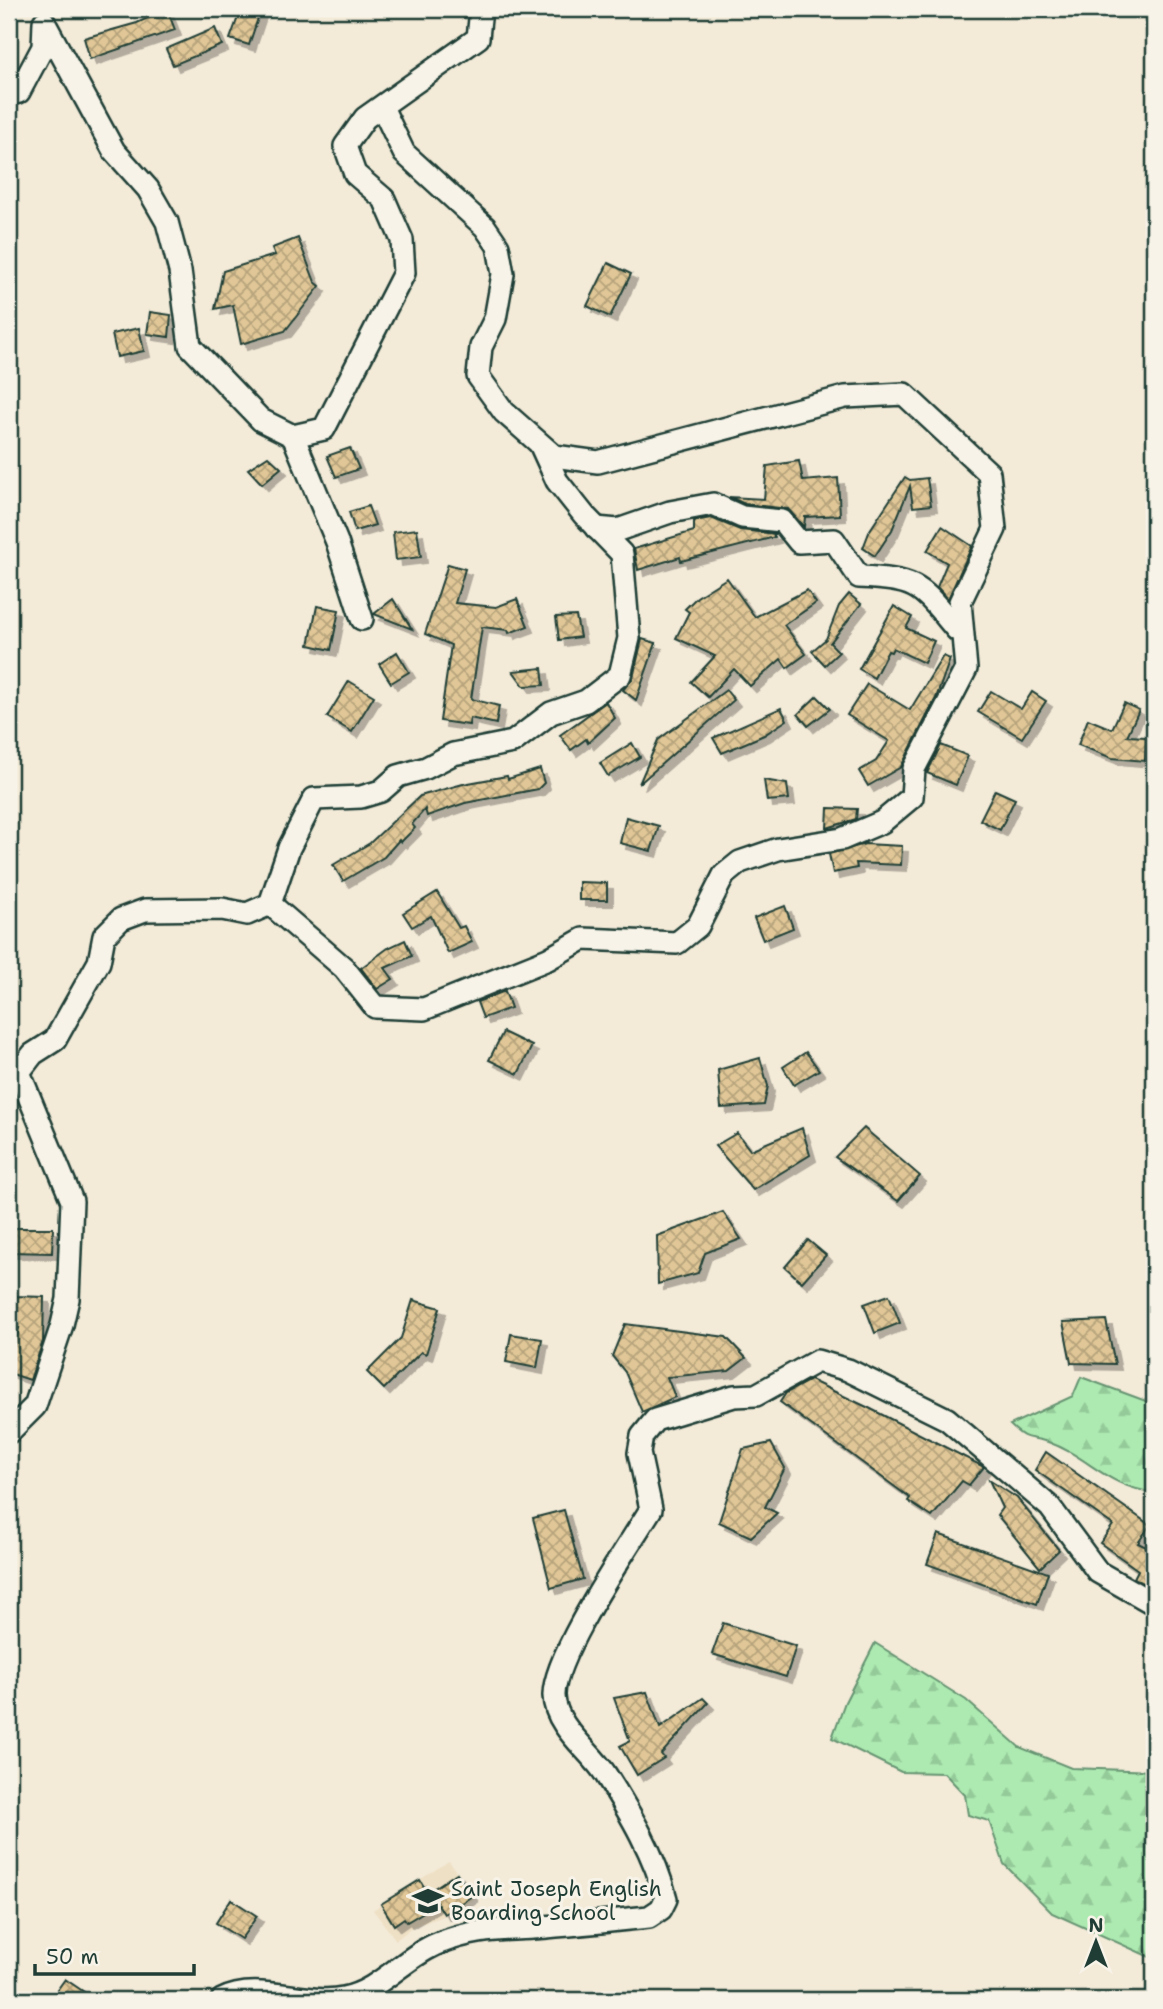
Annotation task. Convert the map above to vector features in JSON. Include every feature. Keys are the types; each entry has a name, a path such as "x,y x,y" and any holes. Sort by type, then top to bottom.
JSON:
{"street":[{"path":"9,95 19,92 43,47 44,22 114,151 148,190 167,222 180,271 190,346 261,420 293,436 324,429 404,273 402,240 384,199 355,174 345,146 365,118 478,38 481,9"},
{"path":"270,904 344,968 375,1007 424,1009 548,959 583,939 677,943 698,926 724,875 740,862 778,849 842,839 882,822 912,797 915,769 966,669 960,602 995,529 989,473 904,394 845,397 598,461 554,456 504,412 478,376 481,347 495,319 503,274 498,246 485,227 404,153 382,107"},
{"path":"293,436 337,542 362,619"},
{"path":"9,1432 35,1406 62,1325 68,1298 72,1201 19,1072 33,1054 55,1040 99,962 104,936 121,919 145,910 222,909 247,914 270,904 289,848 314,799 361,797 381,791 398,776 426,768 453,754 513,742 551,713 586,701 620,676 629,638 622,554 596,528 557,481 540,444"},
{"path":"596,528 618,530 670,512 713,504 742,517 782,521 799,542 834,540 859,577 901,579 924,591 957,630"},
{"path":"222,2000 233,1994 343,1998 374,1984 436,1944 477,1930 649,1917 662,1909 666,1899 662,1880 630,1814 604,1771 561,1718 554,1697 566,1653 651,1509 639,1453 642,1436 655,1420 734,1396 756,1395 817,1361 848,1370 947,1419 1050,1507 1098,1572 1154,1604"}],"shaded area":[{"name":"Saint Joseph English Boarding School","path":"449,1861 474,1899 441,1917 414,1926 396,1940 373,1910"}],"green space":[{"path":"1081,1377 1154,1404 1154,1492 1138,1489 1111,1478 1062,1448 1025,1436 1010,1425 1073,1396"},
{"path":"875,1643 966,1700 1019,1747 1071,1768 1154,1771 1154,1959 1052,1913 1004,1864 989,1821 968,1815 965,1795 944,1773 901,1772 832,1738 845,1702"}],"building":[{"path":"167,9 175,30 90,59 84,38 137,23"},
{"path":"241,9 261,9 249,45 230,39"},
{"path":"215,28 222,45 173,65 166,49"},
{"path":"298,238 315,282 320,286 285,331 241,344 233,305 215,309 223,271 275,255 272,248"},
{"path":"608,263 631,274 610,317 587,306"},
{"path":"150,312 171,315 169,337 147,334"},
{"path":"139,328 144,351 117,357 112,334"},
{"path":"350,448 359,469 336,477 327,456"},
{"path":"268,456 281,468 262,484 248,469"},
{"path":"799,461 803,481 838,478 840,515 805,517 804,527 788,509 745,504 729,497 764,499 767,466"},
{"path":"905,477 910,480 927,478 931,505 913,507 910,486 892,530 875,556 863,548 870,530"},
{"path":"368,506 375,525 355,531 349,512"},
{"path":"711,518 740,530 776,534 773,534 775,537 681,561 680,557 638,570 634,549 694,531 694,521"},
{"path":"942,526 972,546 948,599 937,587 947,563 927,551"},
{"path":"417,529 421,557 396,560 393,532"},
{"path":"448,564 465,569 455,603 496,607 517,599 528,626 509,633 508,630 482,627 471,699 499,706 496,724 470,718 469,725 440,721 451,645 425,634"},
{"path":"727,578 755,617 807,590 816,603 784,625 806,654 787,668 781,659 750,686 734,669 708,697 691,682 715,656 676,638 689,612 685,609 697,597"},
{"path":"849,594 861,604 830,643 839,652 825,665 812,651 826,639 839,606"},
{"path":"393,599 412,629 374,614"},
{"path":"317,606 339,610 331,650 309,645"},
{"path":"894,606 912,617 906,628 934,641 924,663 893,648 891,652 888,651 874,678 859,669"},
{"path":"576,616 580,637 559,640 556,617"},
{"path":"642,639 656,643 636,700 623,690 633,678"},
{"path":"397,652 409,672 391,683 379,664"},
{"path":"943,656 950,659 936,698 901,767 868,786 859,771 876,761 889,741 847,715 867,684 910,710"},
{"path":"542,668 544,685 524,686 513,671"},
{"path":"349,681 374,696 352,732 327,717"},
{"path":"726,690 734,700 639,784 658,740"},
{"path":"991,691 1021,709 1032,692 1046,701 1022,738 978,712"},
{"path":"817,696 830,709 808,726 798,714"},
{"path":"606,702 615,718 588,743 586,739 571,750 560,735"},
{"path":"1124,703 1139,710 1127,736 1146,737 1145,761 1112,758 1078,745 1088,719 1112,729"},
{"path":"781,708 787,720 764,735 722,753 713,738"},
{"path":"632,743 640,757 608,776 600,763"},
{"path":"941,745 968,756 956,785 927,773"},
{"path":"540,769 544,783 538,789 465,803 427,816 425,809 412,824 415,828 401,842 399,840 384,857 343,881 333,865 370,843 420,796 463,784 507,776 508,779"},
{"path":"764,780 787,784 789,799 767,801"},
{"path":"995,790 1015,799 1000,830 980,820"},
{"path":"828,808 857,809 856,819 827,828"},
{"path":"626,817 659,826 651,851 620,843"},
{"path":"865,844 902,846 901,865 856,863 857,868 833,873 829,854"},
{"path":"579,882 607,883 607,900 579,900"},
{"path":"437,892 459,928 464,926 472,942 448,953 431,916 412,927 403,913"},
{"path":"785,906 793,928 763,940 754,918"},
{"path":"405,940 412,956 385,968 393,979 377,989 361,968 388,948"},
{"path":"505,991 511,1008 483,1018 477,1002"},
{"path":"503,1032 532,1046 518,1074 489,1060"},
{"path":"806,1052 819,1070 794,1085 783,1067"},
{"path":"760,1058 768,1086 764,1105 721,1108 718,1070"},
{"path":"802,1128 810,1155 753,1190 715,1146 737,1133 750,1150"},
{"path":"864,1128 920,1176 898,1201 835,1157"},
{"path":"723,1212 741,1239 705,1253 698,1273 658,1284 657,1236"},
{"path":"9,1228 53,1228 52,1253 9,1252"},
{"path":"808,1240 826,1255 802,1282 785,1267"},
{"path":"889,1295 900,1323 875,1333 864,1304"},
{"path":"14,1296 44,1297 43,1341 30,1380 9,1373 9,1360 19,1328 13,1328"},
{"path":"413,1300 440,1308 426,1354 421,1352 384,1389 367,1372 401,1338"},
{"path":"1106,1320 1115,1364 1071,1363 1063,1322"},
{"path":"625,1324 726,1337 746,1358 729,1371 667,1377 675,1397 642,1412 625,1372 612,1356"},
{"path":"511,1334 542,1339 537,1368 506,1362"},
{"path":"810,1380 984,1467 969,1485 962,1481 932,1517 780,1402 786,1393"},
{"path":"771,1443 785,1468 765,1507 777,1513 751,1537 719,1522 743,1449"},
{"path":"1046,1452 1150,1525 1138,1543 1150,1549 1154,1540 1154,1589 1134,1578 1138,1570 1100,1543 1113,1525 1035,1470"},
{"path":"989,1480 1017,1498 1059,1550 1040,1568 997,1515 1002,1508"},
{"path":"564,1510 583,1579 551,1588 533,1518"},
{"path":"938,1534 1048,1573 1037,1604 927,1564"},
{"path":"723,1623 796,1646 786,1677 712,1654"},
{"path":"647,1692 660,1728 703,1698 708,1703 661,1754 664,1758 637,1775 620,1746 630,1741 614,1698"},
{"path":"457,1873 472,1896 444,1914 430,1891"},
{"path":"420,1880 435,1905 407,1922 404,1918 394,1925 381,1904"},
{"path":"231,1899 257,1916 241,1939 216,1923"},
{"path":"65,1979 96,2000 50,2000"}],"place":[{"name":"Saint Joseph English Boarding School","path":"428,1901"}]}
